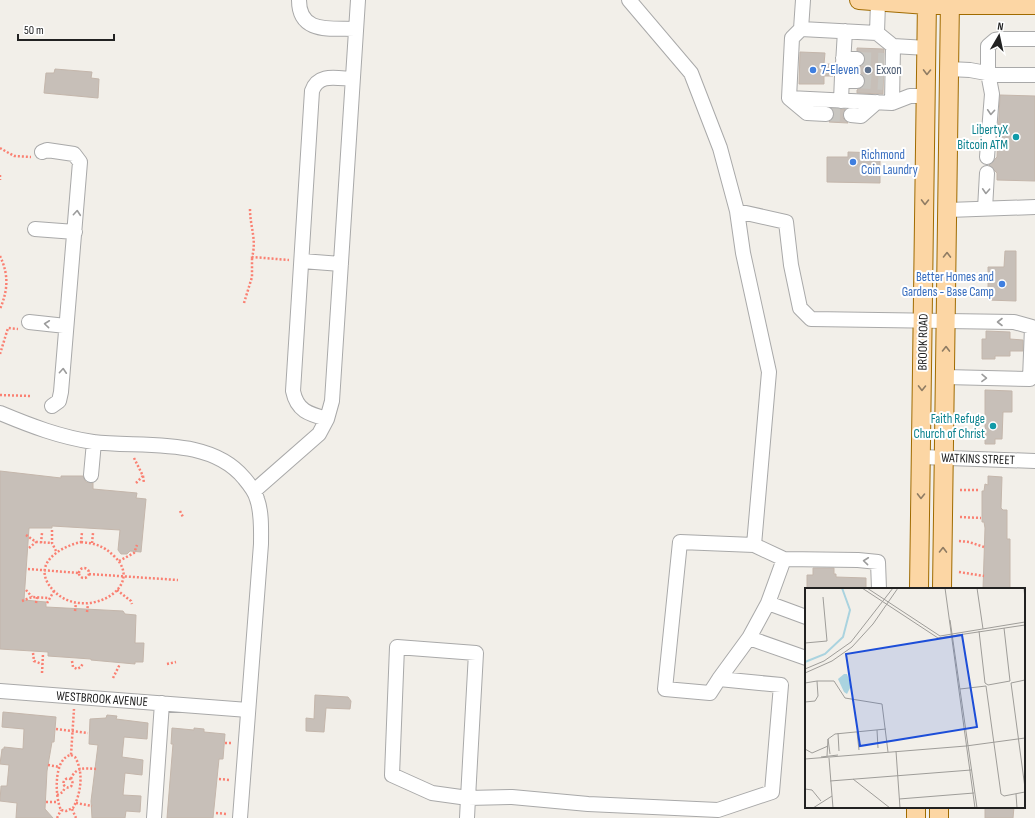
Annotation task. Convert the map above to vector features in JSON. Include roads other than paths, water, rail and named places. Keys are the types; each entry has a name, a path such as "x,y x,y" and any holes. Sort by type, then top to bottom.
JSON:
{"main road":[{"path":"859,0 878,2 1035,5"},
{"name":"BROOK ROAD","path":"919,588 927,2"},
{"name":"BROOK ROAD","path":"942,588 950,3"}],"street":[{"path":"300,0 302,18 315,27 355,29"},
{"path":"254,492 319,434 327,419 334,391 355,29 358,0"},
{"path":"629,0 691,73 720,148 737,211 743,253 769,372 754,545"},
{"path":"789,98 792,38 801,29 803,0"},
{"path":"878,2 878,33"},
{"path":"801,29 878,33 893,46 927,48"},
{"path":"841,100 845,31"},
{"path":"987,157 992,94 988,73 988,46 991,42 1001,39 1035,39"},
{"path":"892,103 888,83 888,61 893,46"},
{"path":"842,70 857,59"},
{"path":"949,69 970,70 997,75 1035,75"},
{"path":"842,70 857,81"},
{"path":"327,419 306,413 299,407 293,391 312,91 318,80 324,78 352,79"},
{"path":"789,98 892,103 910,96 926,96"},
{"path":"789,98 807,113 826,114"},
{"path":"851,115 861,116 878,102"},
{"path":"38,155 47,150 74,154 78,158 80,169 61,392 59,401 52,406"},
{"path":"985,209 987,173"},
{"path":"948,210 1035,207"},
{"path":"737,211 786,222 791,266 800,308 811,319 1014,322 1032,327 1030,379 945,377"},
{"path":"36,229 75,232"},
{"path":"302,261 341,264"},
{"path":"25,326 66,326"},
{"path":"0,414 54,434 94,442 177,448 208,453 231,465 254,492 260,512 260,544 248,710 235,816"},
{"path":"91,475 94,442"},
{"name":"WATKINS STREET","path":"921,457 1035,461"},
{"path":"784,559 768,603 749,638 710,693 665,689 680,542 754,545 784,559 858,560 878,562 879,588"},
{"path":"768,603 805,617"},
{"path":"749,638 805,658"},
{"path":"467,818 468,798 476,652 397,647 392,775 432,793 468,798 512,797 588,804 718,810 772,792 781,685 719,679"},
{"name":"WESTBROOK AVENUE","path":"0,691 162,703 154,818"},
{"path":"162,703 248,710"}],"tunnel":[{"path":"857,59 884,60"},
{"path":"857,81 883,83"},
{"path":"826,114 851,115"}],"place":[{"name":"7-Eleven","path":"813,70"},
{"name":"Exxon","path":"868,70"},
{"name":"LibertyX Bitcoin ATM","path":"1016,137"},
{"name":"Richmond Coin Laundry","path":"853,162"},
{"name":"Better Homes and Gardens - Base Camp","path":"1002,284"},
{"name":"Faith Refuge Church of Christ","path":"993,426"}]}
